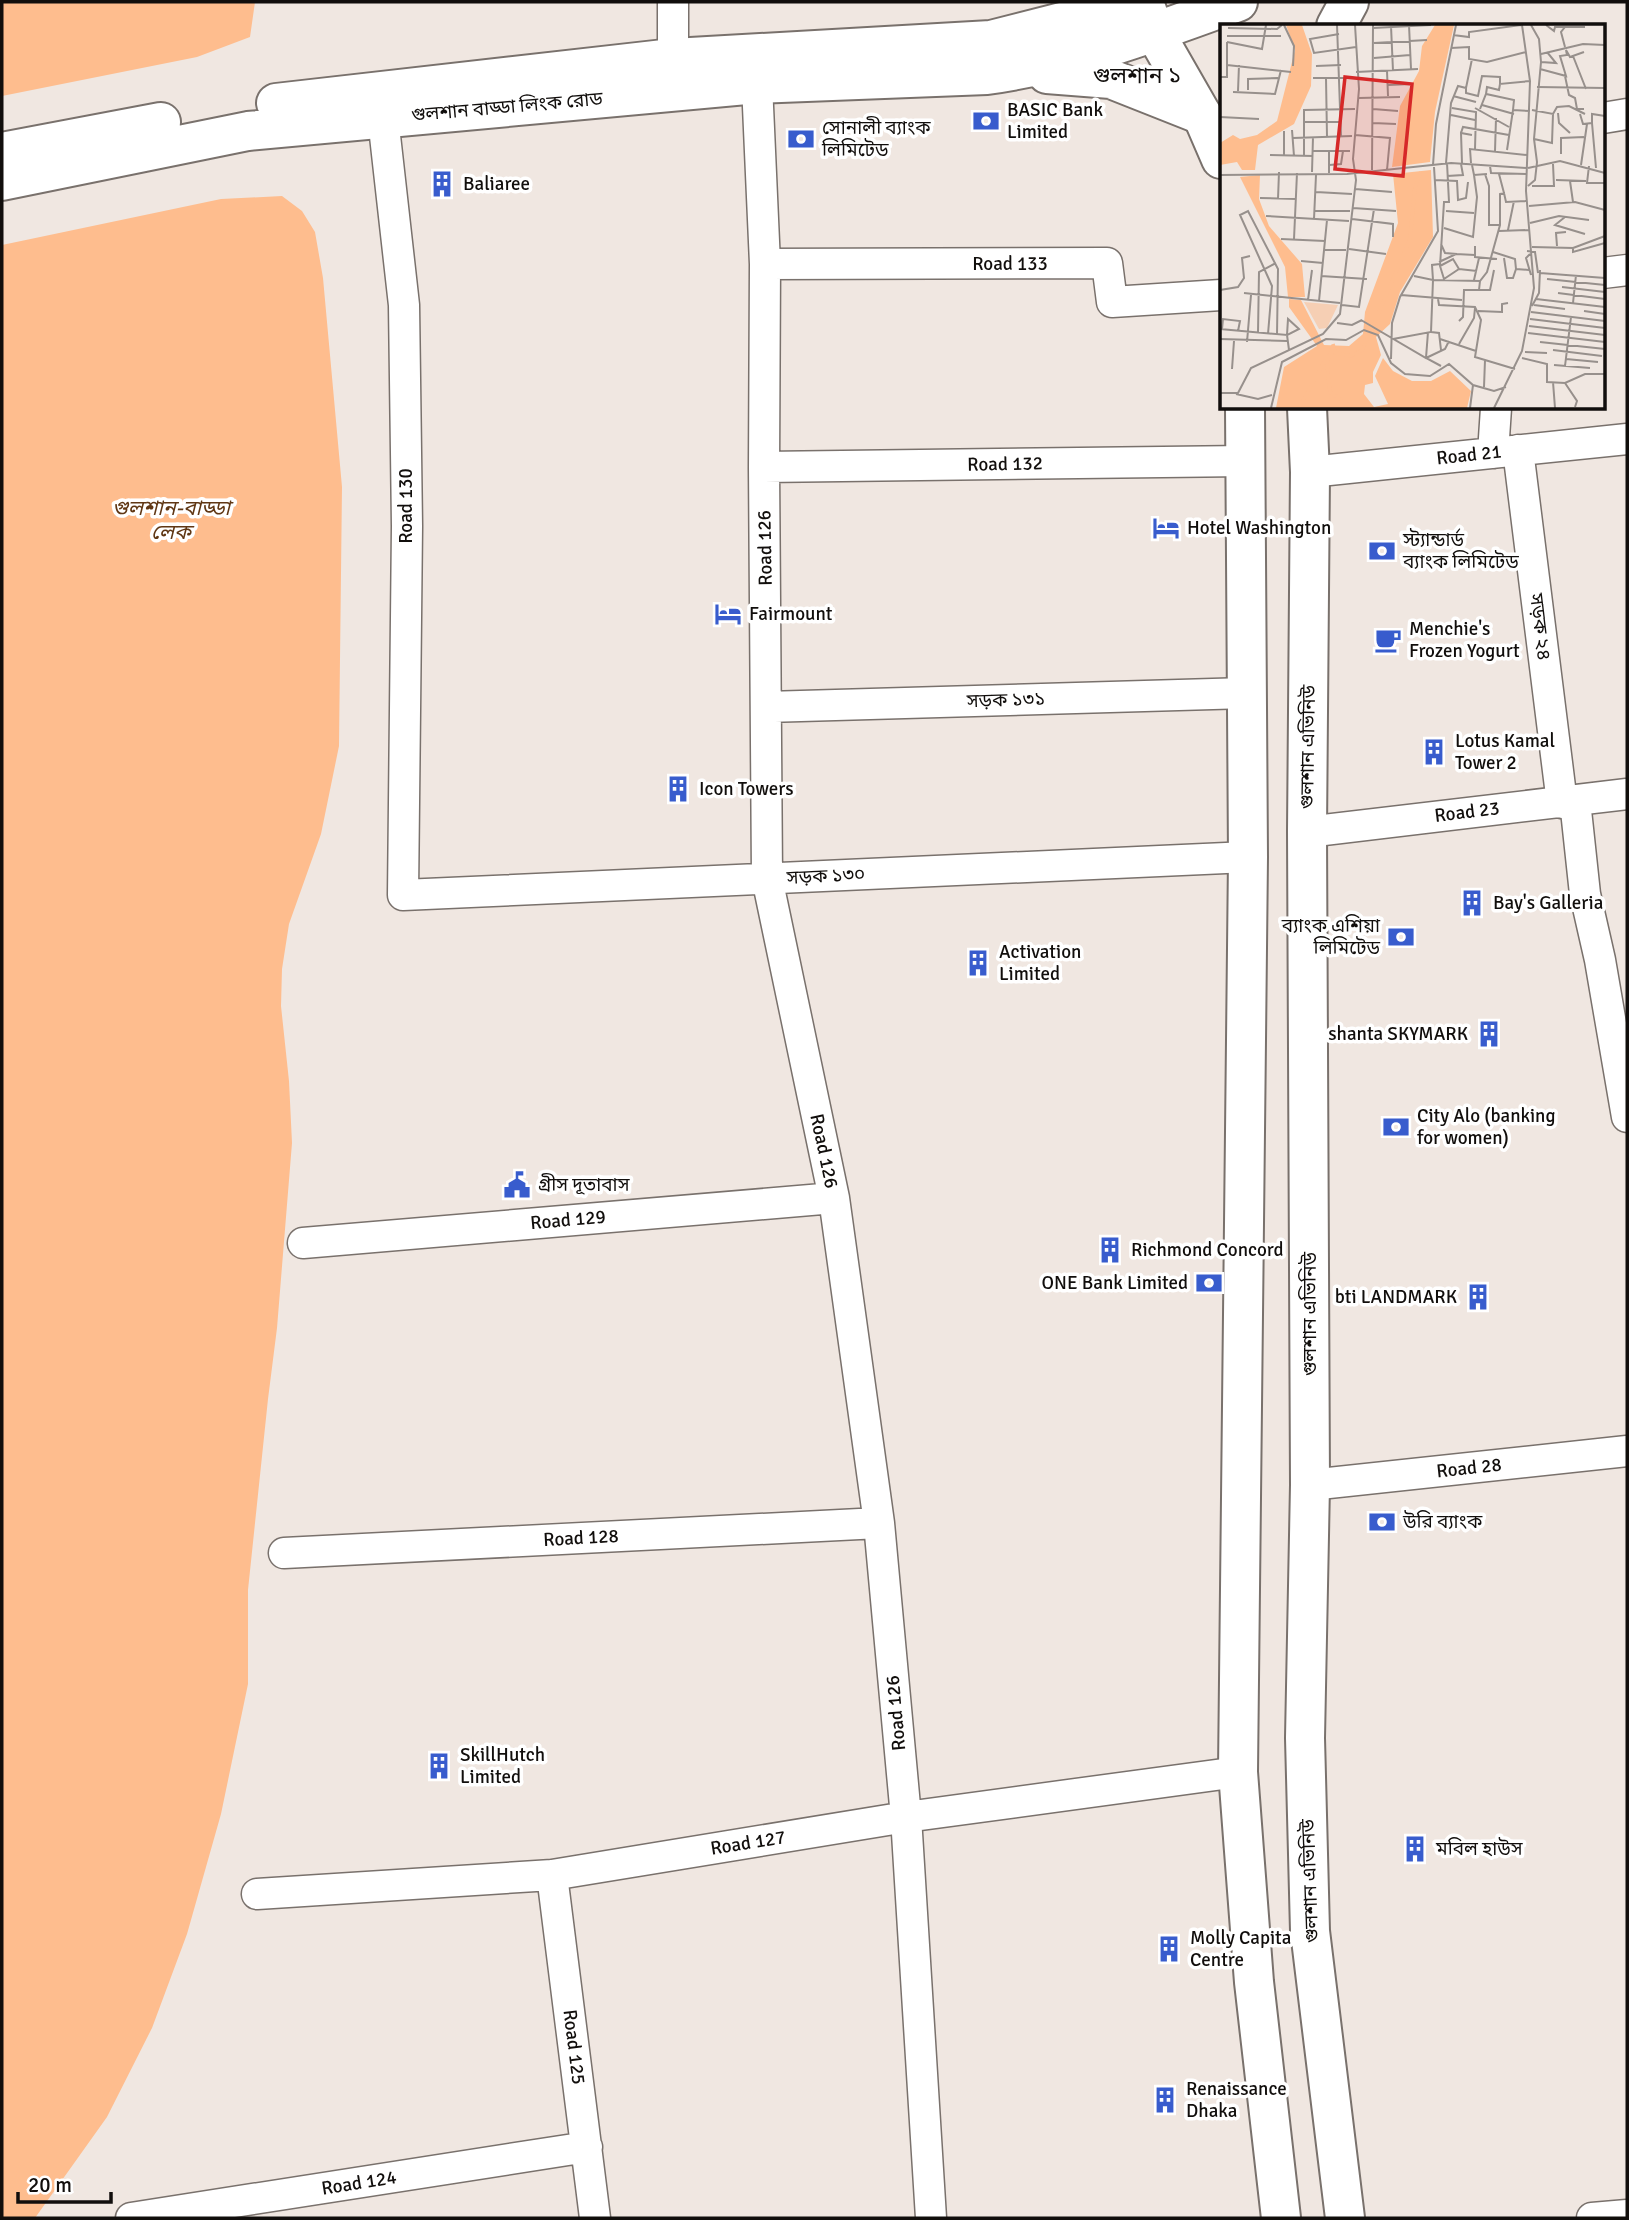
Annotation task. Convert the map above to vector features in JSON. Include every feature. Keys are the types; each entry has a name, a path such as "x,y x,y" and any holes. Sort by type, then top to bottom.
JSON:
{"main road":[{"path":"991,40 1027,2"},
{"name":"গুলশান বাড্ডা লিংক রোড","path":"2,152 245,107 391,88 673,58 991,40 1097,13 1126,2"},
{"path":"1337,24 1349,2"},
{"path":"1017,71 1101,50 1150,18 1226,10"},
{"path":"1150,18 1202,115 1220,157"},
{"name":"গুলশান বাড্ডা লিংক রোড","path":"2,181 248,131 757,84 987,75 1017,71"},
{"path":"1017,71 1111,79 1202,115"},
{"path":"1245,410 1248,857 1238,1772 1254,1982 1281,2218"},
{"name":"গুলশান এভিনিউ","path":"1307,410 1310,472 1307,832 1310,1485 1305,1738 1310,1931 1345,2218"}],"street":[{"path":"673,2 673,58"},
{"name":"Road 126","path":"757,84 765,264 767,878 834,1198 879,1523 906,1817 931,2218"},
{"path":"1604,118 1627,114"},
{"name":"Road 130","path":"383,118 404,304 407,526 403,895"},
{"name":"Road 133","path":"765,264 1107,263 1112,302 1220,295"},
{"path":"1604,273 1627,270"},
{"name":"সড়ক ২৪","path":"1496,410 1627,1116"},
{"name":"Road 21","path":"1310,472 1627,439"},
{"name":"Road 132","path":"764,467 1246,461"},
{"name":"সড়ক ১৩১","path":"766,707 1247,693"},
{"name":"Road 23","path":"1307,832 1627,794"},
{"name":"সড়ক ১৩০","path":"403,895 1248,857"},
{"name":"Road 129","path":"303,1243 834,1198"},
{"name":"Road 28","path":"1310,1485 1627,1451"},
{"name":"Road 128","path":"284,1553 879,1523"},
{"name":"Road 127","path":"257,1894 552,1875 906,1817 1238,1772"},
{"name":"Road 125","path":"552,1875 595,2218"},
{"name":"Road 124","path":"131,2218 587,2147"},
{"path":"1592,2218 1627,2215"}],"water":[{"path":"2,2 255,2 250,37 197,57 2,96"},
{"name":"গুলশান-বাড্ডা লেক","path":"282,196 302,211 315,232 323,278 342,487 339,746 321,834 289,924 282,969 281,1006 292,1143 277,1328 248,1590 248,1684 221,1814 187,1934 152,2028 107,2117 35,2218 2,2218 2,245 221,199"}],"place":[{"name":"BASIC Bank Limited","path":"986,121"},
{"name":"সোনালী ব্যাংক লিমিটেড","path":"801,139"},
{"name":"Baliaree","path":"442,184"},
{"name":"Hotel Washington","path":"1166,528"},
{"name":"স্ট্যান্ডার্ড ব্যাংক লিমিটেড","path":"1382,551"},
{"name":"Fairmount","path":"728,614"},
{"name":"Menchie's Frozen Yogurt","path":"1388,640"},
{"name":"Lotus Kamal Tower 2","path":"1434,752"},
{"name":"Icon Towers","path":"678,789"},
{"name":"Bay's Galleria","path":"1472,903"},
{"name":"ব্যাংক এশিয়া লিমিটেড","path":"1401,937"},
{"name":"Activation Limited","path":"978,963"},
{"name":"shanta SKYMARK","path":"1489,1034"},
{"name":"City Alo (banking for women)","path":"1396,1127"},
{"name":"গ্রীস দূতাবাস","path":"517,1185"},
{"name":"Richmond Concord","path":"1110,1250"},
{"name":"ONE Bank Limited","path":"1209,1283"},
{"name":"bti LANDMARK","path":"1478,1297"},
{"name":"উরি ব্যাংক","path":"1382,1522"},
{"name":"SkillHutch Limited","path":"439,1766"},
{"name":"মবিল হাউস","path":"1415,1849"},
{"name":"Molly Capita Centre","path":"1169,1949"},
{"name":"Renaissance Dhaka","path":"1165,2100"}],"district":[{"name":"গুলশান ১","path":"1137,75"}]}
